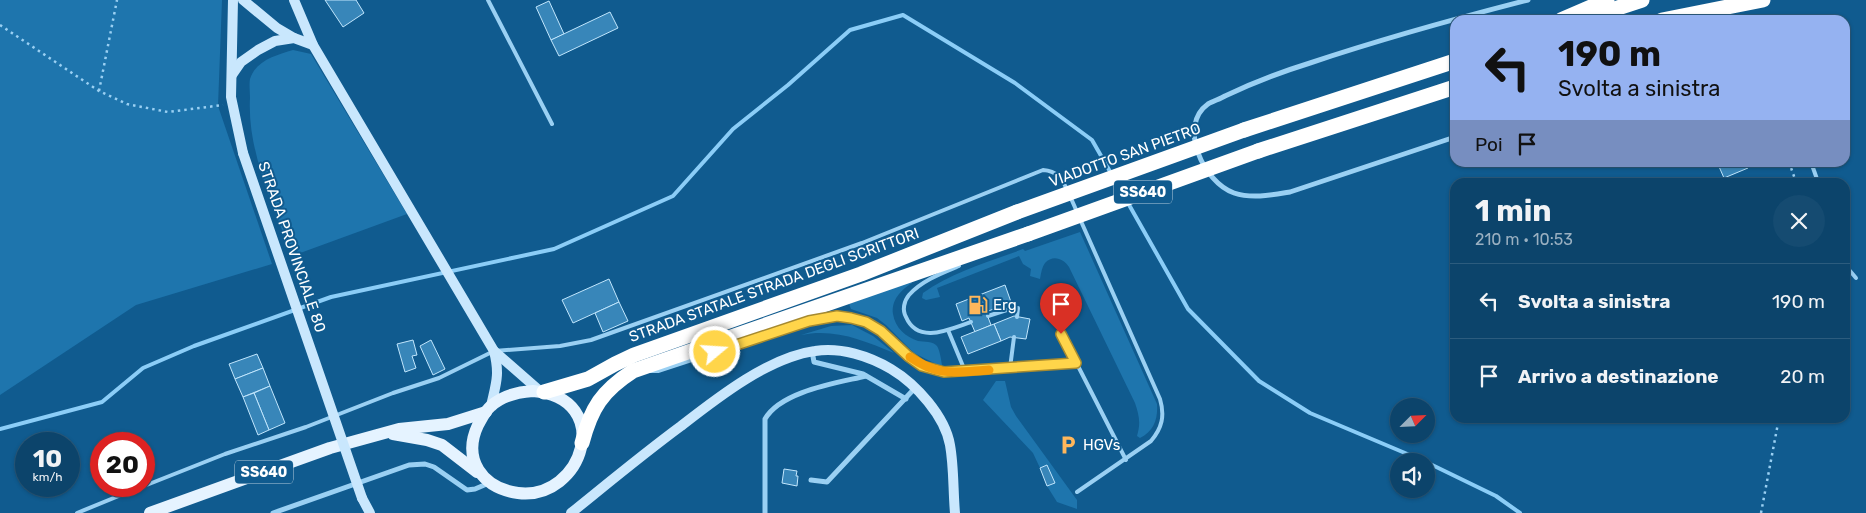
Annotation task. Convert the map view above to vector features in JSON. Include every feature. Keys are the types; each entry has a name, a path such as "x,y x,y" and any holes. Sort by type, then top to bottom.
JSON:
{"highway":[{"path":"1572,15 1607,0"},
{"path":"1596,15 1642,0"},
{"path":"1675,15 1694,8 1729,0"},
{"path":"1687,15 1762,0"},
{"name":"VIADOTTO SAN PIETRO","path":"1017,212 1244,130 1450,63"},
{"name":"SS640","path":"582,443 588,421 599,400 616,383 633,372 1028,234 1258,151 1450,89"},
{"name":"STRADA STATALE STRADA DEGLI SCRITTORI","path":"542,392 588,379 634,355 861,274 1017,212"}],"main road":[{"path":"542,392 558,397 574,410 581,422 582,443 578,456 569,471 558,482 530,493 520,493 503,490 487,480 457,454 442,445 409,436 380,434 416,426 448,424 488,409 514,394 542,392"},
{"path":"487,480 476,466 472,446 475,432 488,409"},
{"name":"SS640","path":"150,513 330,448 380,434"}],"street":[{"name":"STRADA PROVINCIALE 80","path":"233,0 232,104 243,153 362,498 370,513"},
{"path":"242,0 270,23 294,38 313,45"},
{"path":"1467,15 1528,0"},
{"path":"293,2 313,45 494,350 498,367 498,380 488,409"},
{"path":"1450,19 1360,46 1284,72 1234,92 1209,104 1199,112 1194,124 1193,137 1203,162 1213,177 1233,193 1246,196 1266,196 1290,192 1450,138"},
{"path":"231,76 241,62 258,50 275,41 294,38"},
{"path":"494,350 542,392"},
{"path":"812,351 814,362 846,369 866,376 906,399"},
{"path":"570,513 723,394 755,374 812,351 842,351 872,360 900,375 915,388 937,416 948,437 952,458 955,513"},
{"path":"765,513 765,419 769,412 774,407 791,398 820,387 866,376"},
{"path":"812,480 827,482 915,388"},
{"path":"273,513 409,465 425,464 434,467 467,490 475,489 487,480"}],"lane":[{"path":"488,0 552,124"},
{"path":"155,481 225,454 306,427 439,378 494,350 560,346 591,340 853,247 1036,172 1050,171 1056,173 1064,184 1160,399 1163,410 1162,422 1158,432 1151,441 1077,492"},
{"path":"974,259 1028,234"},
{"path":"965,263 937,275 917,288 906,299 904,306 906,319 918,330 927,333 937,334 971,322"},
{"path":"1850,271 1856,278"},
{"path":"988,316 1018,308 1017,317"},
{"path":"633,372 658,371 809,321 837,316 866,322 881,331 922,366 944,372 1076,363"},
{"path":"1054,319 1126,460"},
{"path":"948,330 965,371"},
{"path":"1010,368 1014,338"},
{"path":"77,513 116,497"}],"path":[{"path":"100,91 117,0"},
{"path":"0,25 100,91 127,104 168,112 232,104"},
{"path":"1761,513 1778,423"}],"shaded area":[{"path":"0,0 222,0 218,106 272,264 136,305 0,395"},
{"path":"293,50 311,54 407,214 292,256 257,159 250,118 250,79 257,67 262,63 274,56"},
{"path":"1080,232 1157,404 1157,415 1152,428 1140,438 1137,436 1139,419 1135,403 1069,267 1064,262 1055,258 1048,260 1043,266 1040,279 1030,276 1031,269 1023,264 1019,256 937,288 940,297 926,300 922,298 923,293 958,273 1023,249 1025,251"},
{"path":"911,280 912,283 895,300 893,309 894,319 899,328 909,337 918,341 933,343 937,346 942,365 940,366 914,353 877,318 851,309 849,304"},
{"path":"852,325 873,336 894,353 848,336 825,333 801,335 831,326"},
{"path":"996,381 1005,381 1011,407 1016,416 1077,500 1077,509 1057,502 1047,486 1054,482 1047,465 1040,468 1033,453 983,400"}],"building":[{"path":"325,0 356,0 364,13 343,27"},
{"path":"549,1 564,34 551,40 536,7"},
{"path":"610,12 618,28 559,56 551,40"},
{"path":"1719,167 1748,167 1748,168 1724,178"},
{"path":"609,279 619,302 573,323 562,300"},
{"path":"1005,285 1011,302 986,312 991,325 975,332 969,318 962,321 956,304"},
{"path":"619,302 628,321 603,332 595,313"},
{"path":"1014,316 1030,319 1026,339 1010,337 1001,341 994,324"},
{"path":"994,324 1001,341 968,354 961,337"},
{"path":"413,340 417,355 412,356 416,368 405,372 397,344"},
{"path":"431,340 445,369 433,375 420,346"},
{"path":"257,354 263,368 235,379 229,364"},
{"path":"263,368 270,386 243,397 235,379"},
{"path":"270,386 285,423 269,430 254,393"},
{"path":"254,393 269,430 258,435 243,397"},
{"path":"1047,465 1055,483 1047,486 1040,468"},
{"path":"784,469 797,471 797,486 782,483"}],"waterway":[{"path":"0,429 102,402 143,368 194,346 331,297 554,249 673,196 733,129 788,85 850,30 903,15 1015,83 1092,140 1112,175"},
{"path":"1115,181 1124,197"},
{"path":"1128,203 1188,309 1259,381 1310,413 1405,453"},
{"path":"1435,466 1496,496 1520,513"}],"slow traffic":[{"path":"910,357 922,366 944,372 989,370"}],"place":[{"name":"Erg","path":"978,305"},
{"name":"HGVs","path":"1068,445"}],"route":[{"path":"715,352 809,321 837,316 866,322 881,331 922,366 944,372 1076,363 1061,334"}]}
